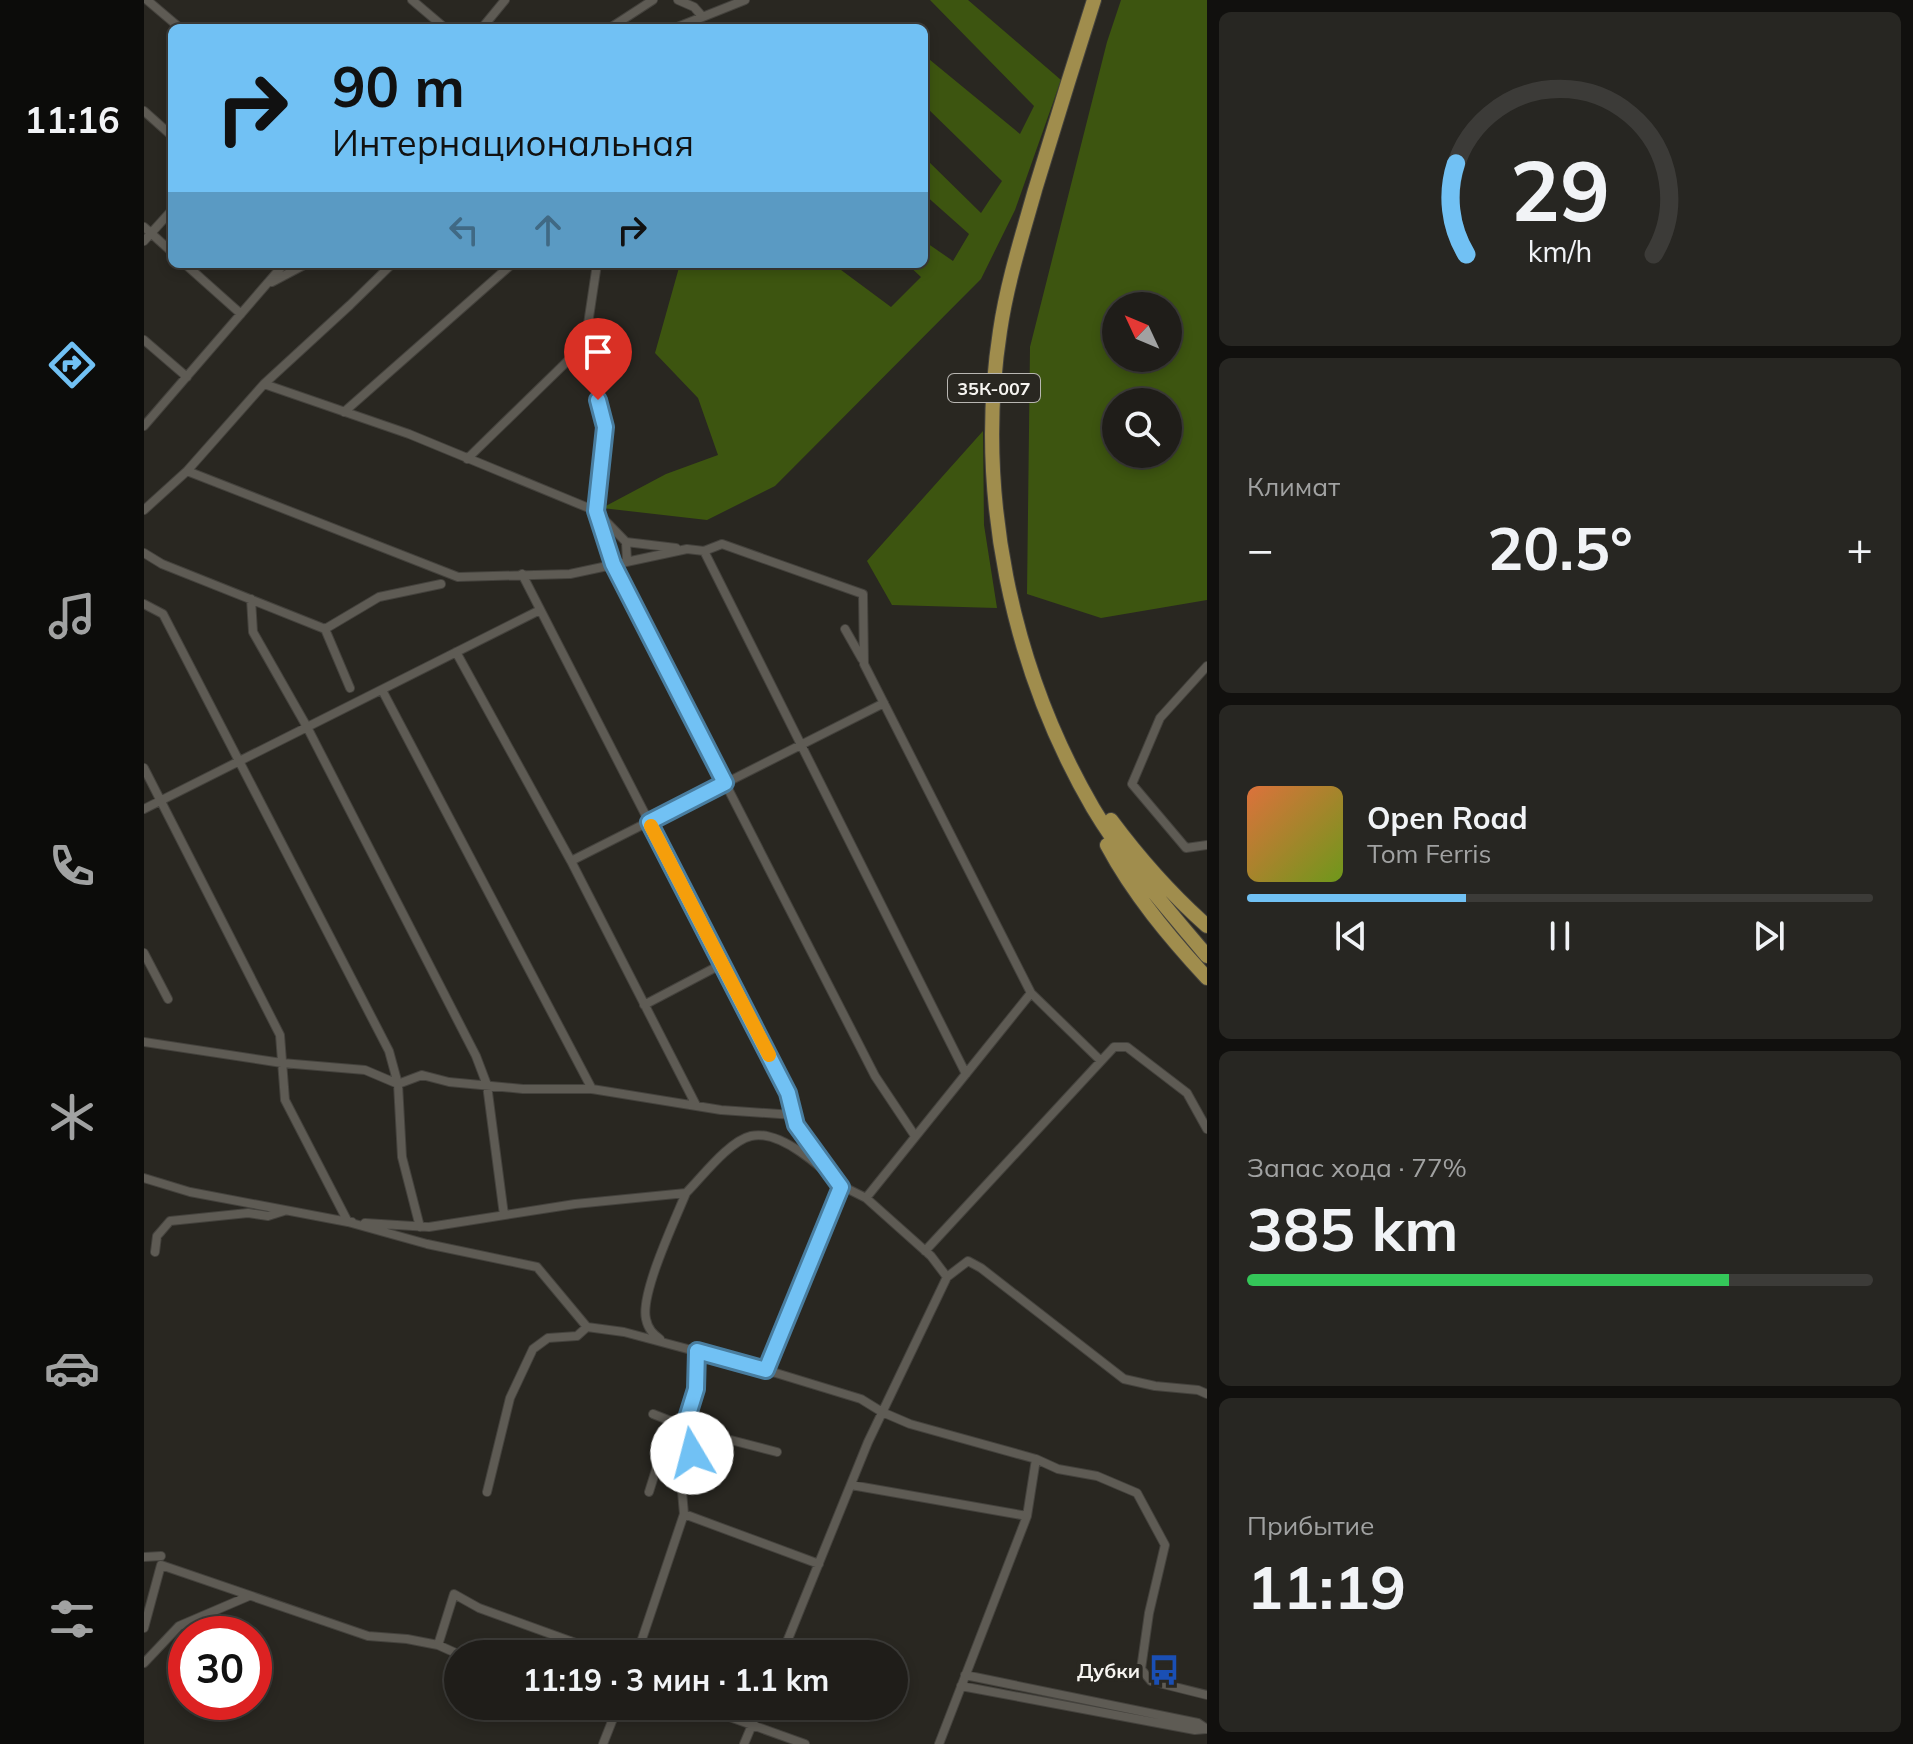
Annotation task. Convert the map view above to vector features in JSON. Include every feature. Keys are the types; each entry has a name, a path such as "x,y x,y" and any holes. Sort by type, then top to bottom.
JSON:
{"main road":[{"name":"35К-007","path":"1094,0 1017,255 1000,329 992,434 1003,559 1021,639 1048,716 1076,776 1092,807 1131,865 1207,956"},
{"name":"35К-007","path":"1076,776 1132,848 1207,926"},
{"name":"35К-007","path":"1076,776 1093,819 1119,866 1174,942 1207,978"},
{"name":"35К-007","path":"1179,922 1207,948"}],"street":[{"path":"147,0 175,24"},
{"path":"412,0 440,24"},
{"path":"485,24 505,0"},
{"path":"616,24 653,0"},
{"path":"678,0 694,7 701,15"},
{"path":"683,24 741,1"},
{"path":"144,111 168,132"},
{"path":"168,214 146,234 168,249"},
{"path":"189,268 241,314"},
{"path":"144,426 281,268"},
{"path":"266,285 298,268"},
{"path":"144,510 187,471 264,384 388,268"},
{"path":"344,412 507,268"},
{"path":"596,268 585,344 605,427 596,511 613,564 875,1076 915,1136"},
{"path":"144,340 187,377"},
{"path":"467,459 585,344"},
{"path":"264,384 409,434 596,511 626,542 704,551 722,544 863,594 864,664"},
{"path":"187,471 458,577 570,574 687,549 704,551"},
{"path":"626,542 627,561"},
{"path":"704,551 966,1074"},
{"path":"144,553 162,564 325,629 350,688"},
{"path":"522,574 788,1093 796,1125 841,1187"},
{"path":"325,629 379,597 441,584"},
{"path":"251,599 253,632 307,727 476,1056 487,1085 504,1215"},
{"path":"144,604 163,614 389,1051 398,1084 402,1157 420,1227"},
{"path":"144,809 540,610"},
{"path":"845,629 1031,993 1101,1061"},
{"path":"456,652 571,861 696,1105"},
{"path":"1207,666 1160,718 1132,784 1186,848 1207,844"},
{"path":"382,690 592,1089"},
{"path":"571,861 884,703"},
{"path":"144,768 280,1035 285,1100 348,1222"},
{"path":"144,953 168,999"},
{"path":"644,1005 722,964"},
{"path":"866,1198 1031,993"},
{"path":"144,1042 282,1063 365,1070 398,1084 422,1075 449,1082 523,1089 592,1089 696,1105 794,1115"},
{"path":"925,1251 1114,1047 1127,1047 1187,1093 1207,1129"},
{"path":"665,1342 651,1332 645,1317 647,1293 686,1193 731,1147 752,1135 777,1138 821,1166 841,1187 866,1198 925,1251 947,1277"},
{"path":"144,1178 190,1192 348,1222 427,1244 537,1267 587,1327 624,1332 766,1370 861,1399 910,1424 1036,1459 1058,1469 1097,1476 1137,1493 1165,1545 1149,1613 1141,1669 1151,1681 1207,1695"},
{"path":"766,1370 841,1187"},
{"path":"348,1222 420,1227 575,1204 686,1193"},
{"path":"155,1252 157,1236 170,1221 248,1213 268,1216 287,1210"},
{"path":"788,1640 882,1412 947,1277 968,1261 1124,1379 1207,1394"},
{"path":"487,1492 510,1398 533,1349 548,1338 577,1336 587,1327"},
{"path":"642,1640 684,1514 680,1469 692,1453 696,1431 687,1418 696,1389 697,1351"},
{"path":"653,1414 696,1431 777,1452"},
{"path":"939,1744 1027,1516 1036,1459"},
{"path":"649,1492 659,1460 680,1469"},
{"path":"851,1485 1027,1516"},
{"path":"684,1514 819,1564"},
{"path":"144,1557 161,1556"},
{"path":"144,1628 161,1565 368,1636 407,1639 444,1648"},
{"path":"438,1645 454,1594 479,1608 567,1640"},
{"path":"144,1663 179,1626 250,1595"},
{"path":"965,1675 1198,1723 1207,1729"},
{"path":"961,1686 1195,1730 1207,1729"},
{"path":"603,1744 613,1720"},
{"path":"741,1720 805,1744"},
{"path":"744,1744 755,1720"}],"green space":[{"path":"930,0 968,0 1061,80 1015,210 981,279 775,486 707,520 602,508 666,474 718,455 698,398 655,353 679,268 838,268 891,307 921,277 911,268 928,268 928,244 953,261 969,234 928,198 928,161 981,213 1002,181 928,109 928,58 1020,134 1034,106"},
{"path":"1121,0 1207,0 1207,600 1101,618 1027,594 1030,347 1107,42"},
{"path":"983,431 984,525 997,608 892,605 867,561"}],"slow traffic":[{"path":"651,826 769,1055"}],"place":[{"name":"Дубки","path":"1164,1670"}],"route":[{"path":"598,400 605,427 596,511 613,564 725,783 649,822 788,1093 796,1125 841,1187 766,1370 697,1351 696,1389 687,1418 696,1431 692,1453"}]}
